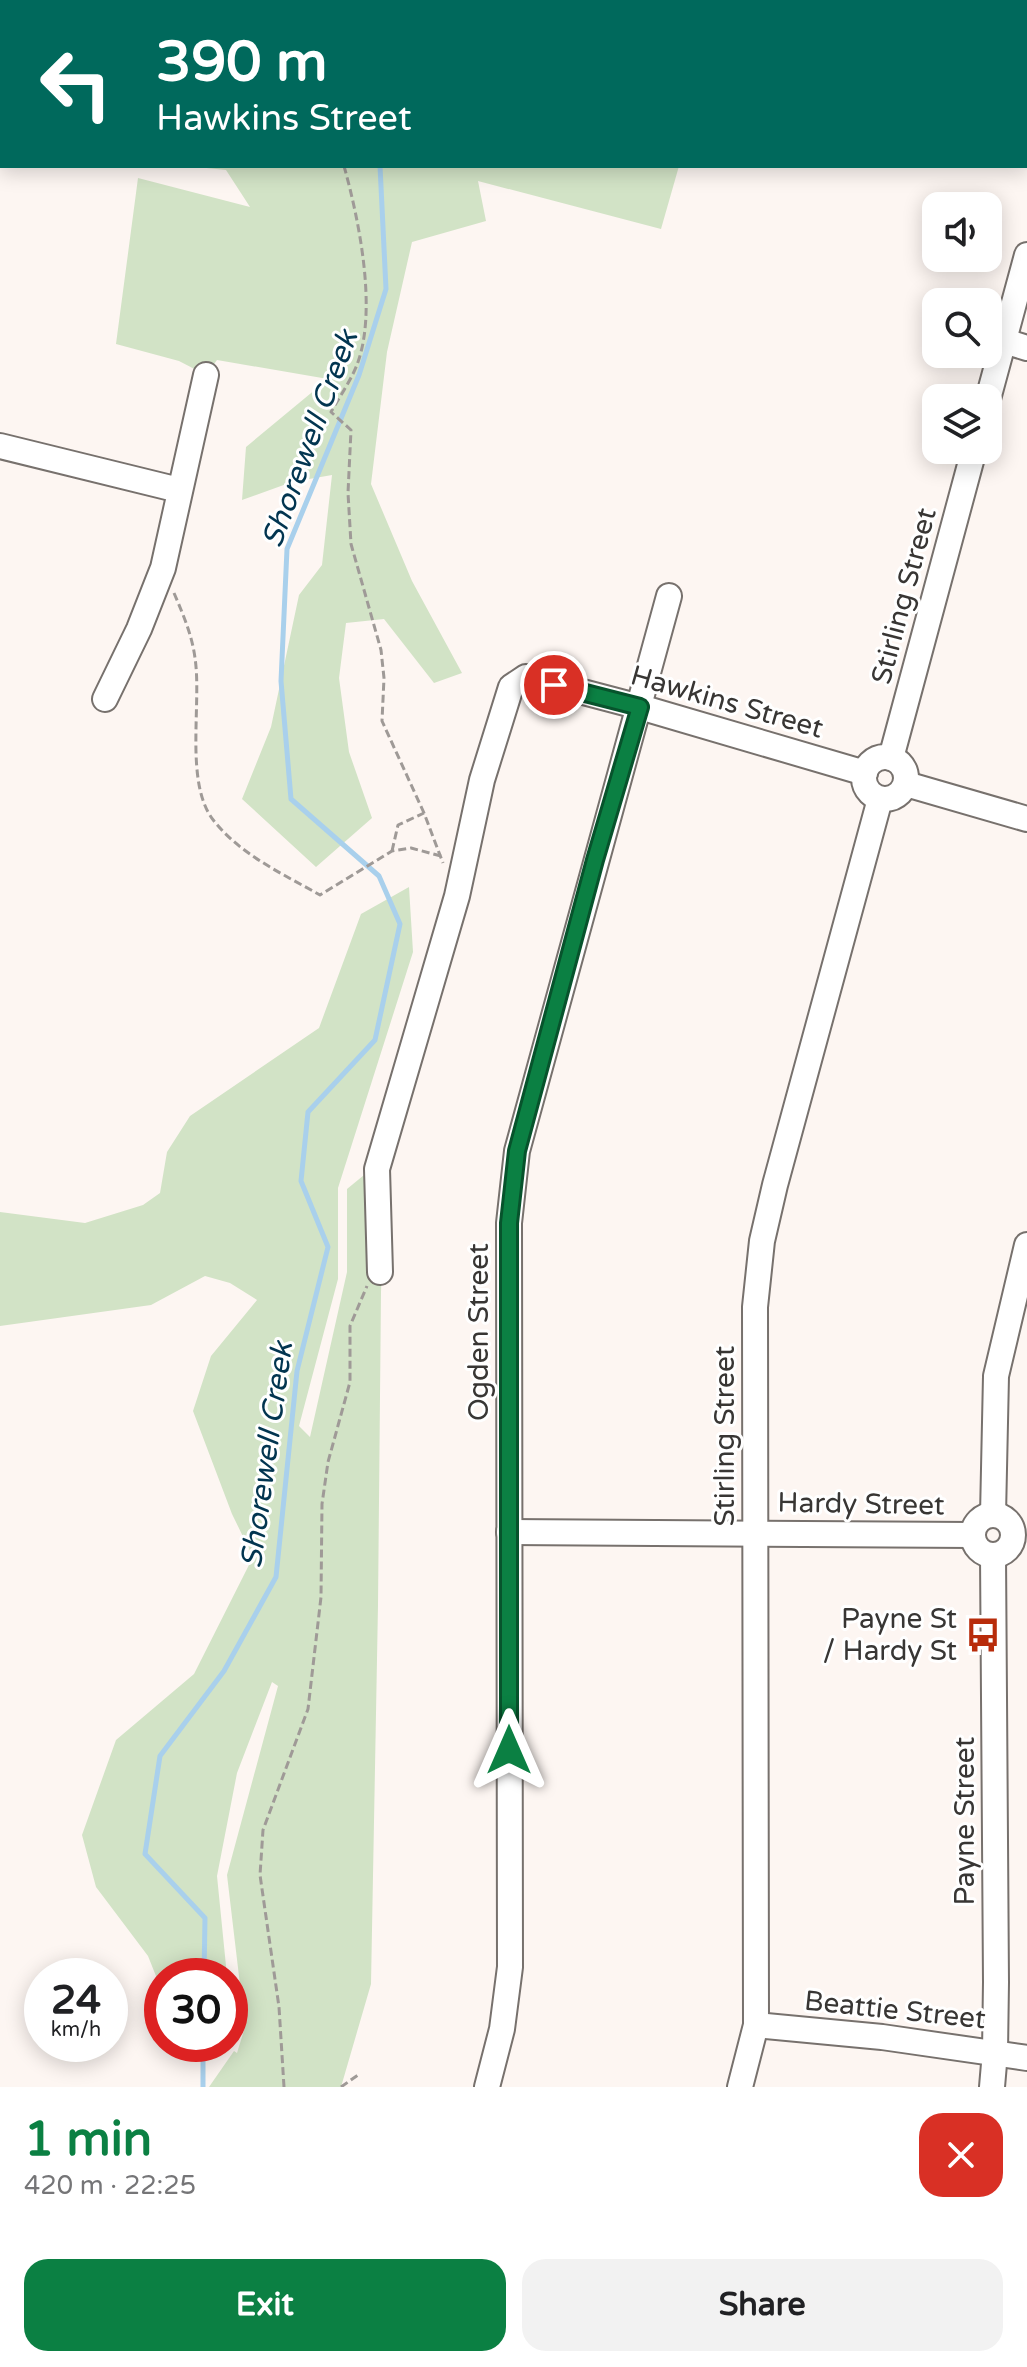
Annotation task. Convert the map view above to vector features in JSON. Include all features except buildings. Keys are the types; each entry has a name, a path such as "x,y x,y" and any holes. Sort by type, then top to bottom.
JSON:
{"street":[{"path":"995,384 1015,344 1027,255"},
{"path":"105,699 139,629 163,568 206,375"},
{"path":"0,446 179,490"},
{"name":"Stirling Street","path":"891,758 970,464"},
{"name":"Ogden Street","path":"487,2087 502,2029 510,1967 509,1223 517,1151 669,596"},
{"name":"Hawkins Street","path":"374,1277 377,1169 457,896 482,780 511,687 526,677 865,773"},
{"path":"891,758 902,765 906,784 893,798 880,799 869,791 865,773 872,762 891,758"},
{"path":"906,784 1027,819"},
{"name":"Stirling Street","path":"740,2087 756,2025 755,1307 762,1241 880,799"},
{"path":"993,1515 996,1376 1027,1245"},
{"path":"993,1515 1009,1523 1020,1535 1005,1551 993,1555 977,1547 973,1535 981,1519 993,1515"},
{"name":"Hardy Street","path":"509,1532 973,1535"},
{"name":"Payne Street","path":"992,2087 995,2052 993,1555"},
{"name":"Beattie Street","path":"756,2025 1027,2058"}],"path":[{"path":"345,168 357,214 365,301 364,332 358,363 331,412 351,430 348,493 351,544 381,650 384,678 382,721 424,813 444,866"},
{"path":"163,568 186,619 195,658 198,789 213,820 252,856 320,895 392,851 411,848 441,856"},
{"path":"392,851 398,825 424,813"},
{"path":"284,2087 279,2007 260,1875 263,1830 308,1709 321,1597 322,1504 328,1462 350,1382 350,1326 374,1277"},
{"path":"341,2087 358,2075"}],"green space":[{"path":"206,168 678,168 661,229 478,181 486,221 412,242 387,352 371,484 412,581 462,673 434,683 384,619 346,623 339,678 349,752 372,818 316,867 242,799 271,727 299,595 322,565 332,475 292,482 242,500 246,447 328,379 217,360 206,375 179,361 116,344 138,178 250,207 226,170"},
{"path":"409,887 413,952 338,1188 338,1279 299,1426 310,1437 347,1272 347,1189 386,1157 381,1292 371,1984 341,2087 209,2087 226,2062 248,2062 248,1958 237,1958 227,1875 278,1686 272,1682 237,1773 217,1876 225,1958 149,1958 96,1887 82,1835 116,1740 194,1674 253,1557 232,1514 193,1411 211,1356 257,1300 230,1283 205,1276 151,1305 0,1326 0,1212 85,1223 143,1205 160,1193 167,1152 190,1116 319,1028 361,914"}],"waterway":[{"name":"Shorewell Creek","path":"204,1958 205,1918 145,1854 160,1756 224,1671 276,1577 297,1371 328,1247 301,1181 308,1112 375,1040 400,924 379,876 291,799 281,681 287,549 359,375 386,289 380,168"},
{"name":"Shorewell Creek","path":"203,2062 203,2087"}],"place":[{"name":"Payne St / Hardy St","path":"983,1635"}],"route":[{"path":"509,1750 509,1223 517,1151 595,860 640,707 554,685"}]}
